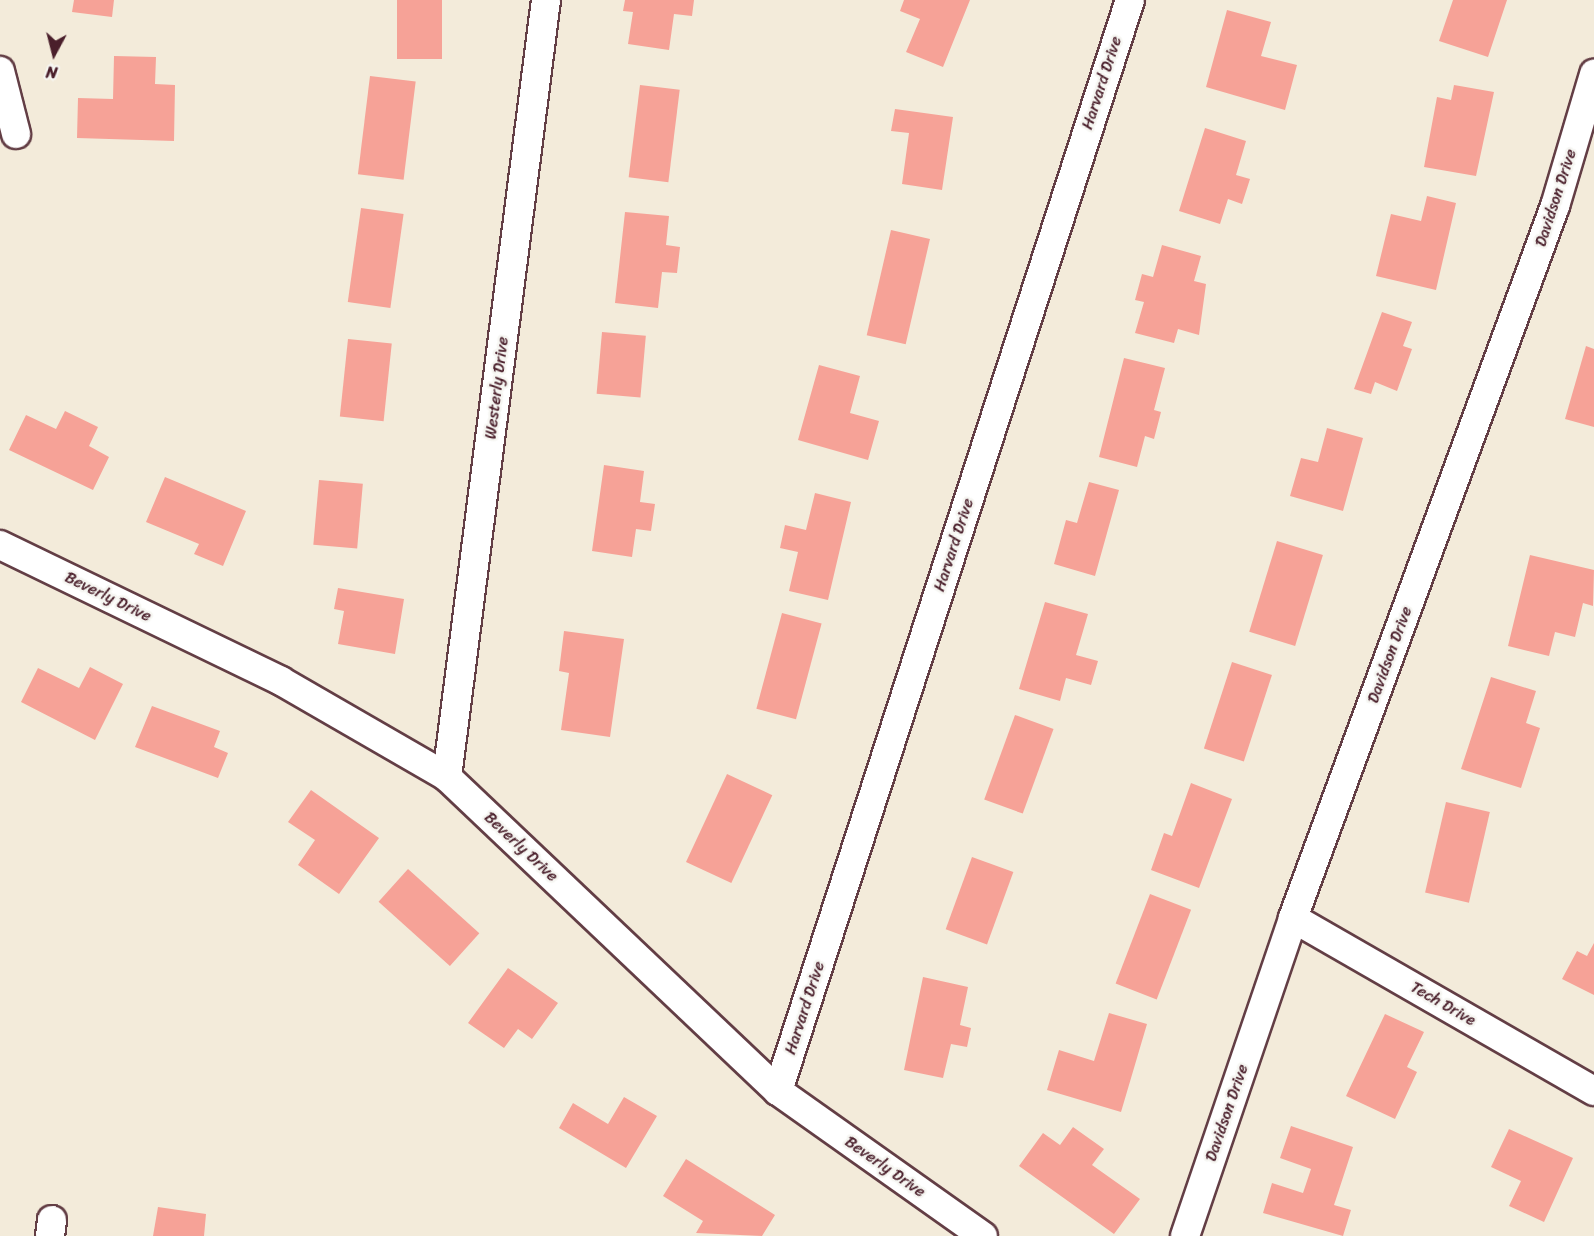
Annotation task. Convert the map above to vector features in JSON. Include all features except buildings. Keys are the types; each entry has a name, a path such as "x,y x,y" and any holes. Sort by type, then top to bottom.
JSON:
{"street":[{"name":"Westerly Drive","path":"447,777 546,0"},
{"name":"Harvard Drive","path":"778,1091 1130,0"},
{"path":"0,71 16,134"},
{"name":"Davidson Drive","path":"1185,1236 1293,918 1555,206 1594,74"},
{"name":"Beverly Drive","path":"0,545 281,681 447,777 778,1091 983,1236"},
{"name":"Tech Drive","path":"1293,918 1594,1091"}]}
